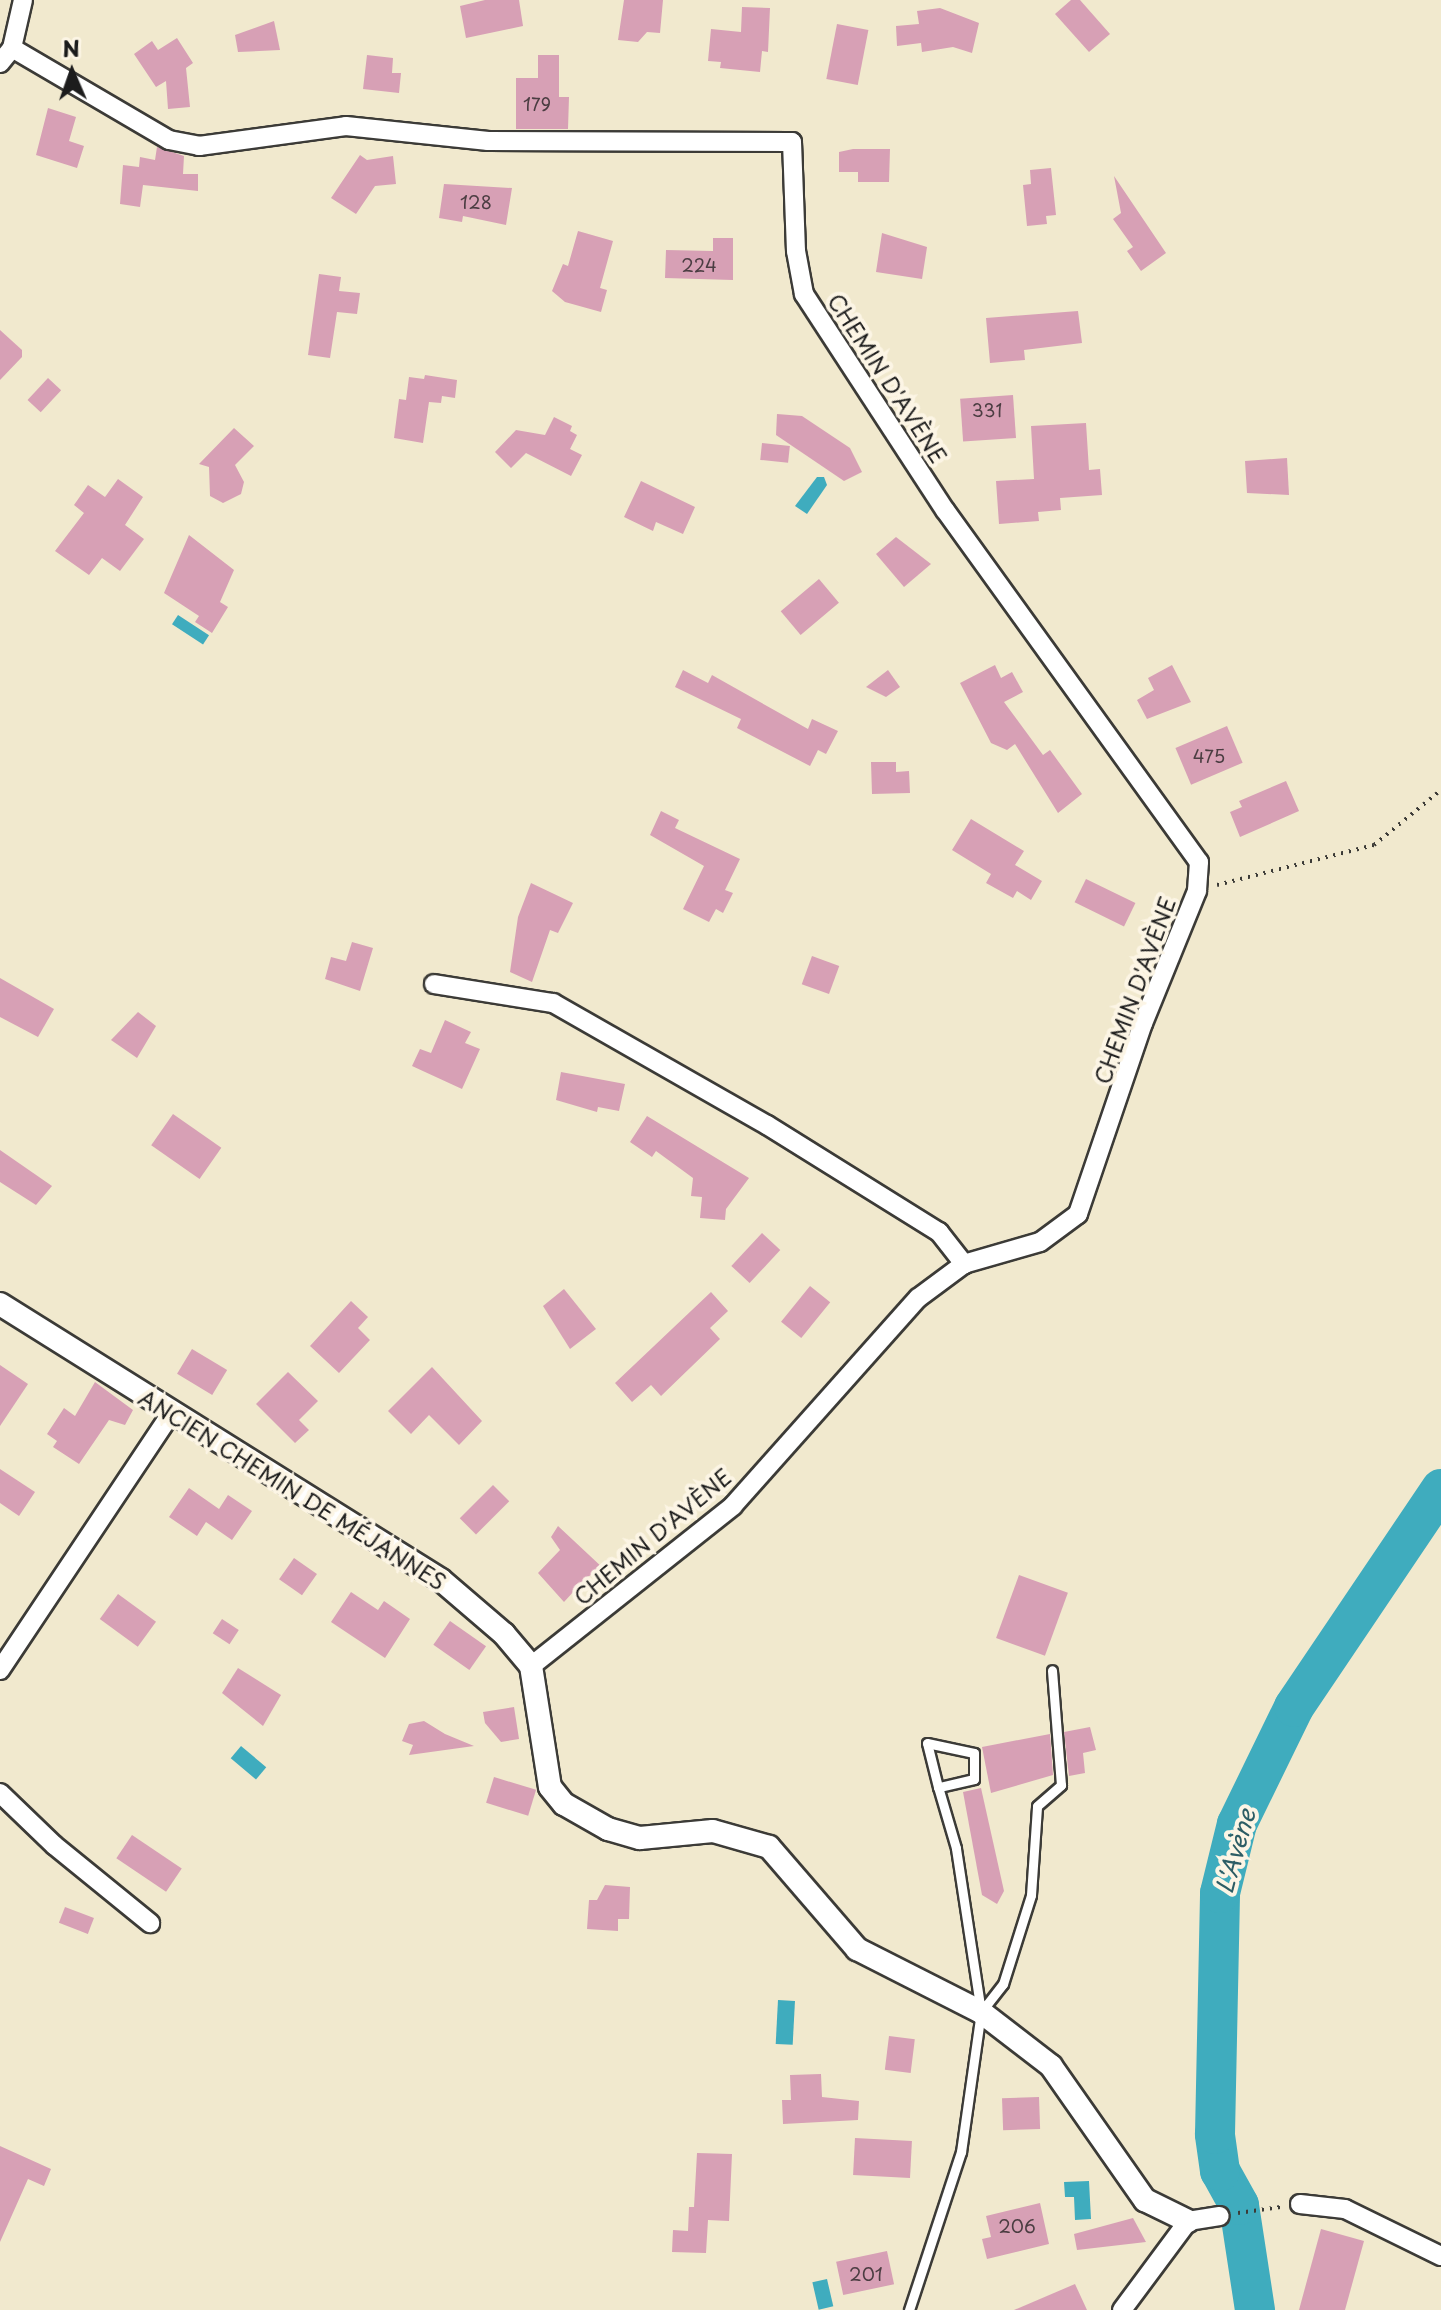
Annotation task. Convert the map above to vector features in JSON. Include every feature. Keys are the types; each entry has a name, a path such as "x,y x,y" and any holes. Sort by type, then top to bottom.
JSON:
{"street":[{"path":"0,63 12,48 23,0"},
{"name":"CHEMIN D'AVÈNE","path":"12,48 169,140 199,146 346,126 488,141 792,142 796,251 804,294 954,522 1199,862 1197,891 1143,1023 1078,1214 1040,1242 964,1264 918,1298 733,1506 531,1666"},
{"path":"434,984 553,1003 767,1125 939,1232 964,1264"},
{"name":"ANCIEN CHEMIN DE MÉJANNES","path":"0,1304 441,1580 531,1666"},
{"path":"0,1670 173,1411"},
{"path":"531,1666 550,1787 564,1804 608,1829 640,1838 713,1831 769,1847 857,1949 981,2012 1051,2066 1145,2200 1188,2221 1220,2216"},
{"path":"0,1793 54,1845 150,1923"},
{"path":"1300,2204 1345,2209 1441,2256"},
{"path":"1122,2310 1188,2221"}],"lane":[{"path":"981,2012 1003,1984 1031,1895 1037,1806 1061,1785 1052,1670"},
{"path":"909,2310 961,2152 981,2012 956,1848 938,1787 927,1743 974,1753 974,1779 938,1787"}],"path":[{"path":"1197,891 1374,845 1441,790"},
{"path":"1220,2216 1300,2204"}],"water":[{"path":"817,477 824,477 827,485 807,514 795,506"},
{"path":"178,615 209,635 203,644 172,624"},
{"path":"241,1746 266,1767 256,1779 231,1758"},
{"path":"778,2000 795,2001 793,2045 776,2044"},
{"path":"1089,2181 1091,2219 1075,2220 1074,2197 1065,2197 1064,2182"},
{"path":"827,2279 833,2306 819,2310 812,2282"}],"building":[{"path":"485,0 519,0 523,26 466,38 460,6"},
{"path":"624,0 663,0 660,33 647,32 638,42 618,40"},
{"path":"1071,0 1080,0 1110,34 1089,52 1055,14"},
{"path":"742,7 770,8 768,52 762,51 760,72 720,68 721,62 708,61 711,29 741,32"},
{"path":"940,8 979,23 972,53 953,47 922,52 921,43 897,46 896,26 919,24 917,11"},
{"path":"274,21 280,50 238,52 235,35"},
{"path":"837,24 868,30 858,85 826,79"},
{"path":"177,38 193,63 186,68 190,107 168,109 166,81 156,87 134,54 152,41 158,50"},
{"path":"367,55 393,58 392,73 401,73 399,93 363,89"},
{"path":"538,55 559,55 559,97 569,97 568,129 516,129 516,78 538,78"},
{"path":"48,108 76,117 69,141 84,146 77,168 36,155"},
{"path":"157,147 184,156 183,174 198,174 198,191 143,185 140,207 120,204 123,165 139,167 140,157 155,160"},
{"path":"890,149 889,182 858,182 858,172 839,172 839,152"},
{"path":"360,155 367,160 393,156 396,184 375,186 356,214 331,198"},
{"path":"1051,168 1056,215 1046,216 1047,224 1027,226 1023,185 1031,184 1030,170"},
{"path":"1114,176 1166,253 1141,271 1127,251 1133,247 1113,219 1121,213"},
{"path":"444,184 512,188 506,225 463,216 462,222 439,218"},
{"path":"578,231 613,241 600,288 607,290 601,312 565,302 552,291 563,264 568,266"},
{"path":"882,233 927,247 922,279 876,272"},
{"path":"713,238 733,238 733,280 665,278 666,250 713,251"},
{"path":"319,274 341,277 339,291 360,293 357,314 337,312 330,358 308,355"},
{"path":"1078,311 1082,343 1024,350 1025,360 990,363 986,318"},
{"path":"0,330 22,350 22,357 0,380"},
{"path":"425,375 457,380 455,398 442,396 441,403 429,402 423,443 394,438 399,399 406,400 409,377 424,379"},
{"path":"48,378 61,390 41,412 28,400"},
{"path":"1013,395 1016,438 963,442 960,399"},
{"path":"777,414 802,416 850,448 862,472 844,481 776,435"},
{"path":"554,417 572,426 570,431 577,435 570,449 582,455 571,476 526,453 511,468 495,452 516,430 545,435"},
{"path":"1086,423 1089,470 1100,469 1102,495 1060,498 1061,510 1038,512 1039,521 999,524 996,481 1034,479 1031,426"},
{"path":"234,428 254,446 235,465 244,482 241,494 223,503 210,496 209,467 199,464"},
{"path":"762,443 790,446 788,463 760,460"},
{"path":"1287,458 1289,495 1247,493 1245,461"},
{"path":"118,479 143,497 125,525 144,539 120,571 102,558 89,575 55,551 84,513 74,505 88,485 105,497"},
{"path":"641,481 695,507 683,534 656,522 653,531 624,517"},
{"path":"189,535 234,570 220,602 228,607 212,633 195,622 199,616 164,593"},
{"path":"896,537 931,564 904,587 876,554"},
{"path":"819,579 839,603 801,635 781,611"},
{"path":"995,665 1001,678 1012,672 1023,692 1004,702 1043,755 1050,750 1082,794 1058,813 1015,744 1007,750 991,743 960,683"},
{"path":"1172,665 1191,702 1147,719 1137,700 1154,690 1148,678"},
{"path":"683,670 708,683 712,675 808,729 812,719 838,731 826,754 818,750 810,766 737,728 741,719 675,687"},
{"path":"888,670 900,687 886,697 866,687"},
{"path":"1227,726 1243,763 1191,785 1175,748"},
{"path":"871,762 896,762 896,772 909,771 910,793 872,794"},
{"path":"1286,781 1299,811 1240,837 1230,812 1242,807 1239,801"},
{"path":"661,811 679,820 675,828 740,859 725,890 733,893 723,913 716,909 709,922 683,909 704,866 650,835"},
{"path":"971,819 1024,851 1015,865 1042,881 1031,900 1017,891 1013,898 986,883 991,874 952,850"},
{"path":"1086,879 1135,903 1124,926 1075,902"},
{"path":"531,883 573,903 558,933 550,930 532,982 510,972 518,917"},
{"path":"352,942 373,948 360,991 325,979 331,957 346,961"},
{"path":"812,956 839,966 829,994 802,984"},
{"path":"0,978 54,1009 38,1037 0,1017"},
{"path":"138,1012 156,1026 137,1058 111,1040"},
{"path":"445,1020 471,1032 465,1043 480,1049 462,1089 412,1066 420,1049 431,1053"},
{"path":"561,1072 625,1084 619,1111 598,1107 597,1112 556,1100"},
{"path":"173,1114 221,1148 200,1179 151,1145"},
{"path":"647,1116 749,1178 726,1209 725,1220 700,1218 702,1197 691,1196 693,1178 656,1151 652,1157 630,1142"},
{"path":"0,1150 52,1186 36,1205 0,1182"},
{"path":"762,1233 780,1250 750,1283 731,1266"},
{"path":"810,1286 830,1302 801,1338 781,1322"},
{"path":"564,1289 596,1329 570,1349 543,1306"},
{"path":"711,1292 728,1311 710,1328 720,1339 661,1396 651,1385 632,1402 615,1383"},
{"path":"351,1301 368,1317 358,1328 370,1340 339,1373 310,1346"},
{"path":"192,1349 227,1370 212,1395 177,1374"},
{"path":"0,1365 28,1384 0,1426"},
{"path":"432,1367 482,1421 459,1445 429,1415 411,1434 388,1411"},
{"path":"288,1372 318,1401 299,1420 309,1430 295,1443 256,1404"},
{"path":"95,1382 133,1410 125,1425 109,1420 79,1464 53,1447 57,1441 47,1434 64,1408 75,1416"},
{"path":"0,1469 35,1492 19,1516 0,1503"},
{"path":"493,1485 509,1501 476,1534 460,1518"},
{"path":"189,1488 219,1509 228,1495 252,1511 232,1540 206,1522 197,1536 169,1517"},
{"path":"558,1526 604,1569 587,1577 564,1602 538,1573 560,1550 551,1537"},
{"path":"294,1558 317,1574 302,1595 279,1579"},
{"path":"1019,1575 1068,1593 1045,1656 996,1638"},
{"path":"351,1592 378,1610 384,1601 410,1619 385,1658 331,1622"},
{"path":"118,1594 156,1622 138,1647 100,1619"},
{"path":"222,1619 239,1630 230,1644 213,1633"},
{"path":"450,1621 486,1646 469,1670 433,1645"},
{"path":"238,1668 281,1695 263,1726 222,1693"},
{"path":"514,1707 519,1739 501,1742 485,1723 483,1712"},
{"path":"424,1721 474,1746 409,1755 413,1745 402,1741 409,1724"},
{"path":"1090,1727 1096,1750 1083,1753 1085,1773 1069,1776 1064,1732"},
{"path":"1050,1734 1053,1775 991,1793 982,1747"},
{"path":"494,1777 536,1790 528,1816 486,1803"},
{"path":"981,1788 1004,1891 997,1904 982,1895 963,1792"},
{"path":"132,1835 182,1869 166,1892 116,1858"},
{"path":"605,1885 630,1887 629,1919 618,1919 618,1931 587,1929 589,1900 597,1900"},
{"path":"65,1907 94,1918 88,1934 59,1923"},
{"path":"889,2036 915,2039 911,2073 885,2070"},
{"path":"821,2074 822,2097 859,2101 858,2120 783,2124 782,2100 791,2100 790,2075"},
{"path":"1039,2097 1040,2129 1003,2130 1002,2098"},
{"path":"855,2138 912,2141 910,2178 853,2175"},
{"path":"0,2146 51,2169 44,2186 28,2179 0,2242"},
{"path":"697,2153 732,2154 729,2221 708,2220 706,2253 672,2252 673,2230 688,2231 689,2207 694,2207"},
{"path":"1040,2203 1049,2244 987,2259 982,2239 991,2237 986,2216"},
{"path":"1133,2218 1146,2242 1077,2250 1074,2234"},
{"path":"1321,2229 1364,2241 1345,2310 1299,2310"},
{"path":"887,2251 894,2284 843,2295 836,2262"},
{"path":"1075,2284 1087,2310 1014,2310"}],"waterway":[{"name":"L'Avène","path":"1255,2310 1239,2205 1220,2171 1215,2134 1220,1893 1237,1824 1294,1707 1441,1489"}]}
